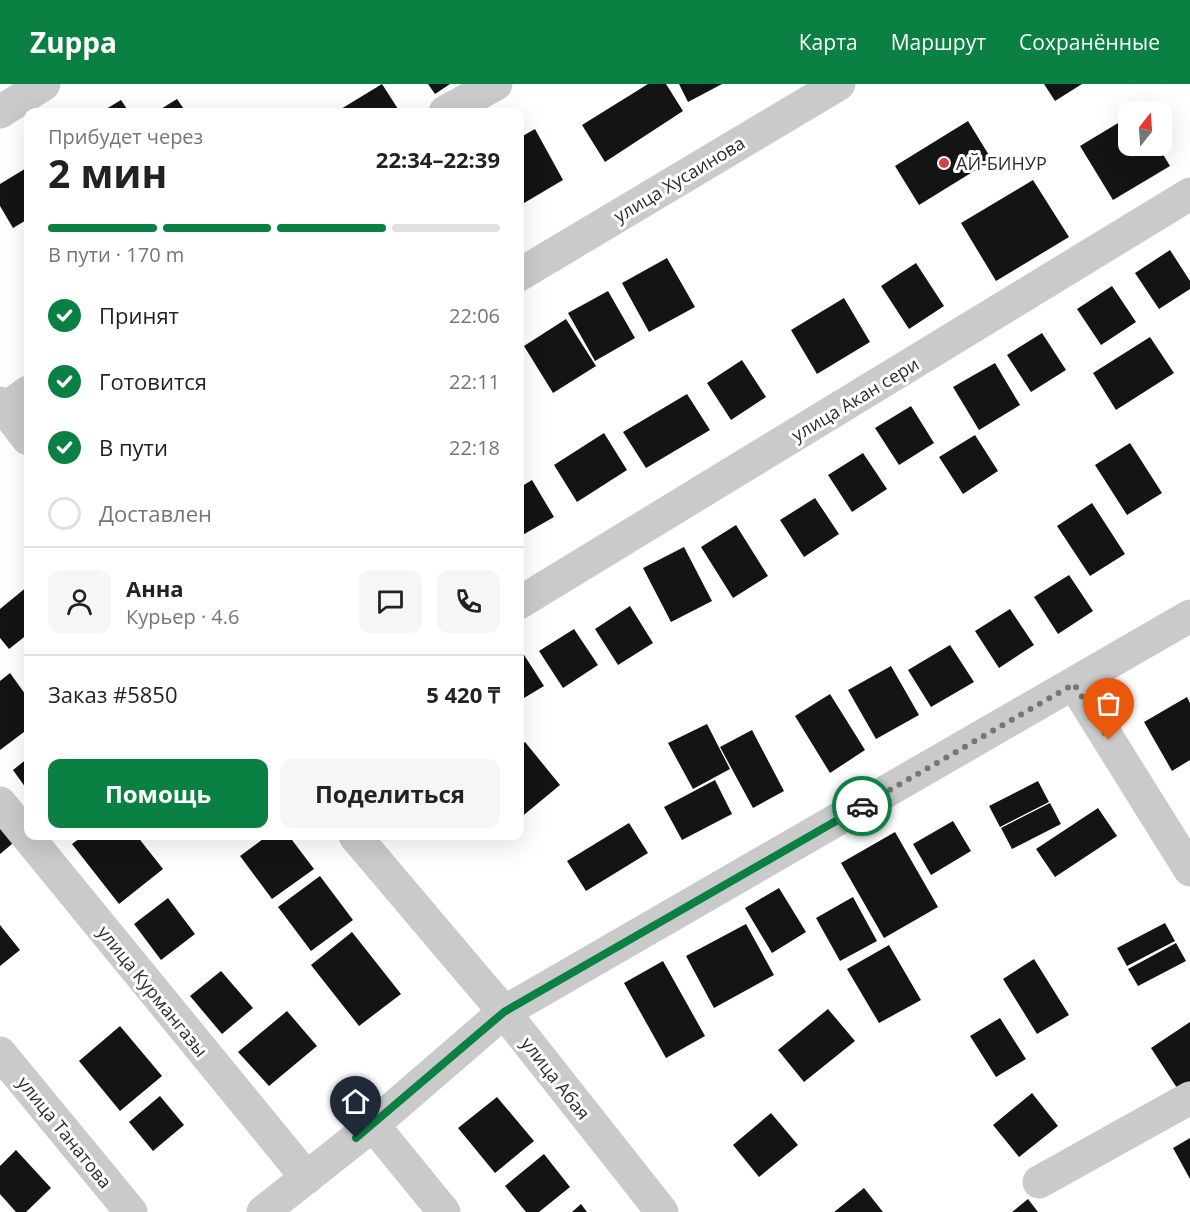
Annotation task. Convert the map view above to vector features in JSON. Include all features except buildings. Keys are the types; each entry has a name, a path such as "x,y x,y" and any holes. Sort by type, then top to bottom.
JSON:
{"street":[{"path":"0,112 44,84"},
{"path":"453,108 496,84"},
{"name":"улица Хусаинова","path":"524,271 839,84"},
{"name":"улица Акан сери","path":"524,600 1190,194"},
{"path":"11,401 24,430"},
{"path":"263,1212 373,1125 504,1012 1190,616"},
{"path":"1074,684 1190,870"},
{"name":"улица Курмангазы","path":"0,803 24,832"},
{"name":"улица Курмангазы","path":"30,840 307,1178"},
{"name":"улица Абая","path":"359,840 504,1012 662,1212"},
{"name":"улица Танатова","path":"0,1053 130,1212"},
{"path":"1039,1182 1190,1098"},
{"path":"373,1125 444,1212"}],"way so far":[{"path":"862,806 1074,684 1109,740"}],"place":[{"name":"АЙ-БИНУР","path":"944,163"}],"route":[{"path":"356,1138 504,1012 862,806"}]}
